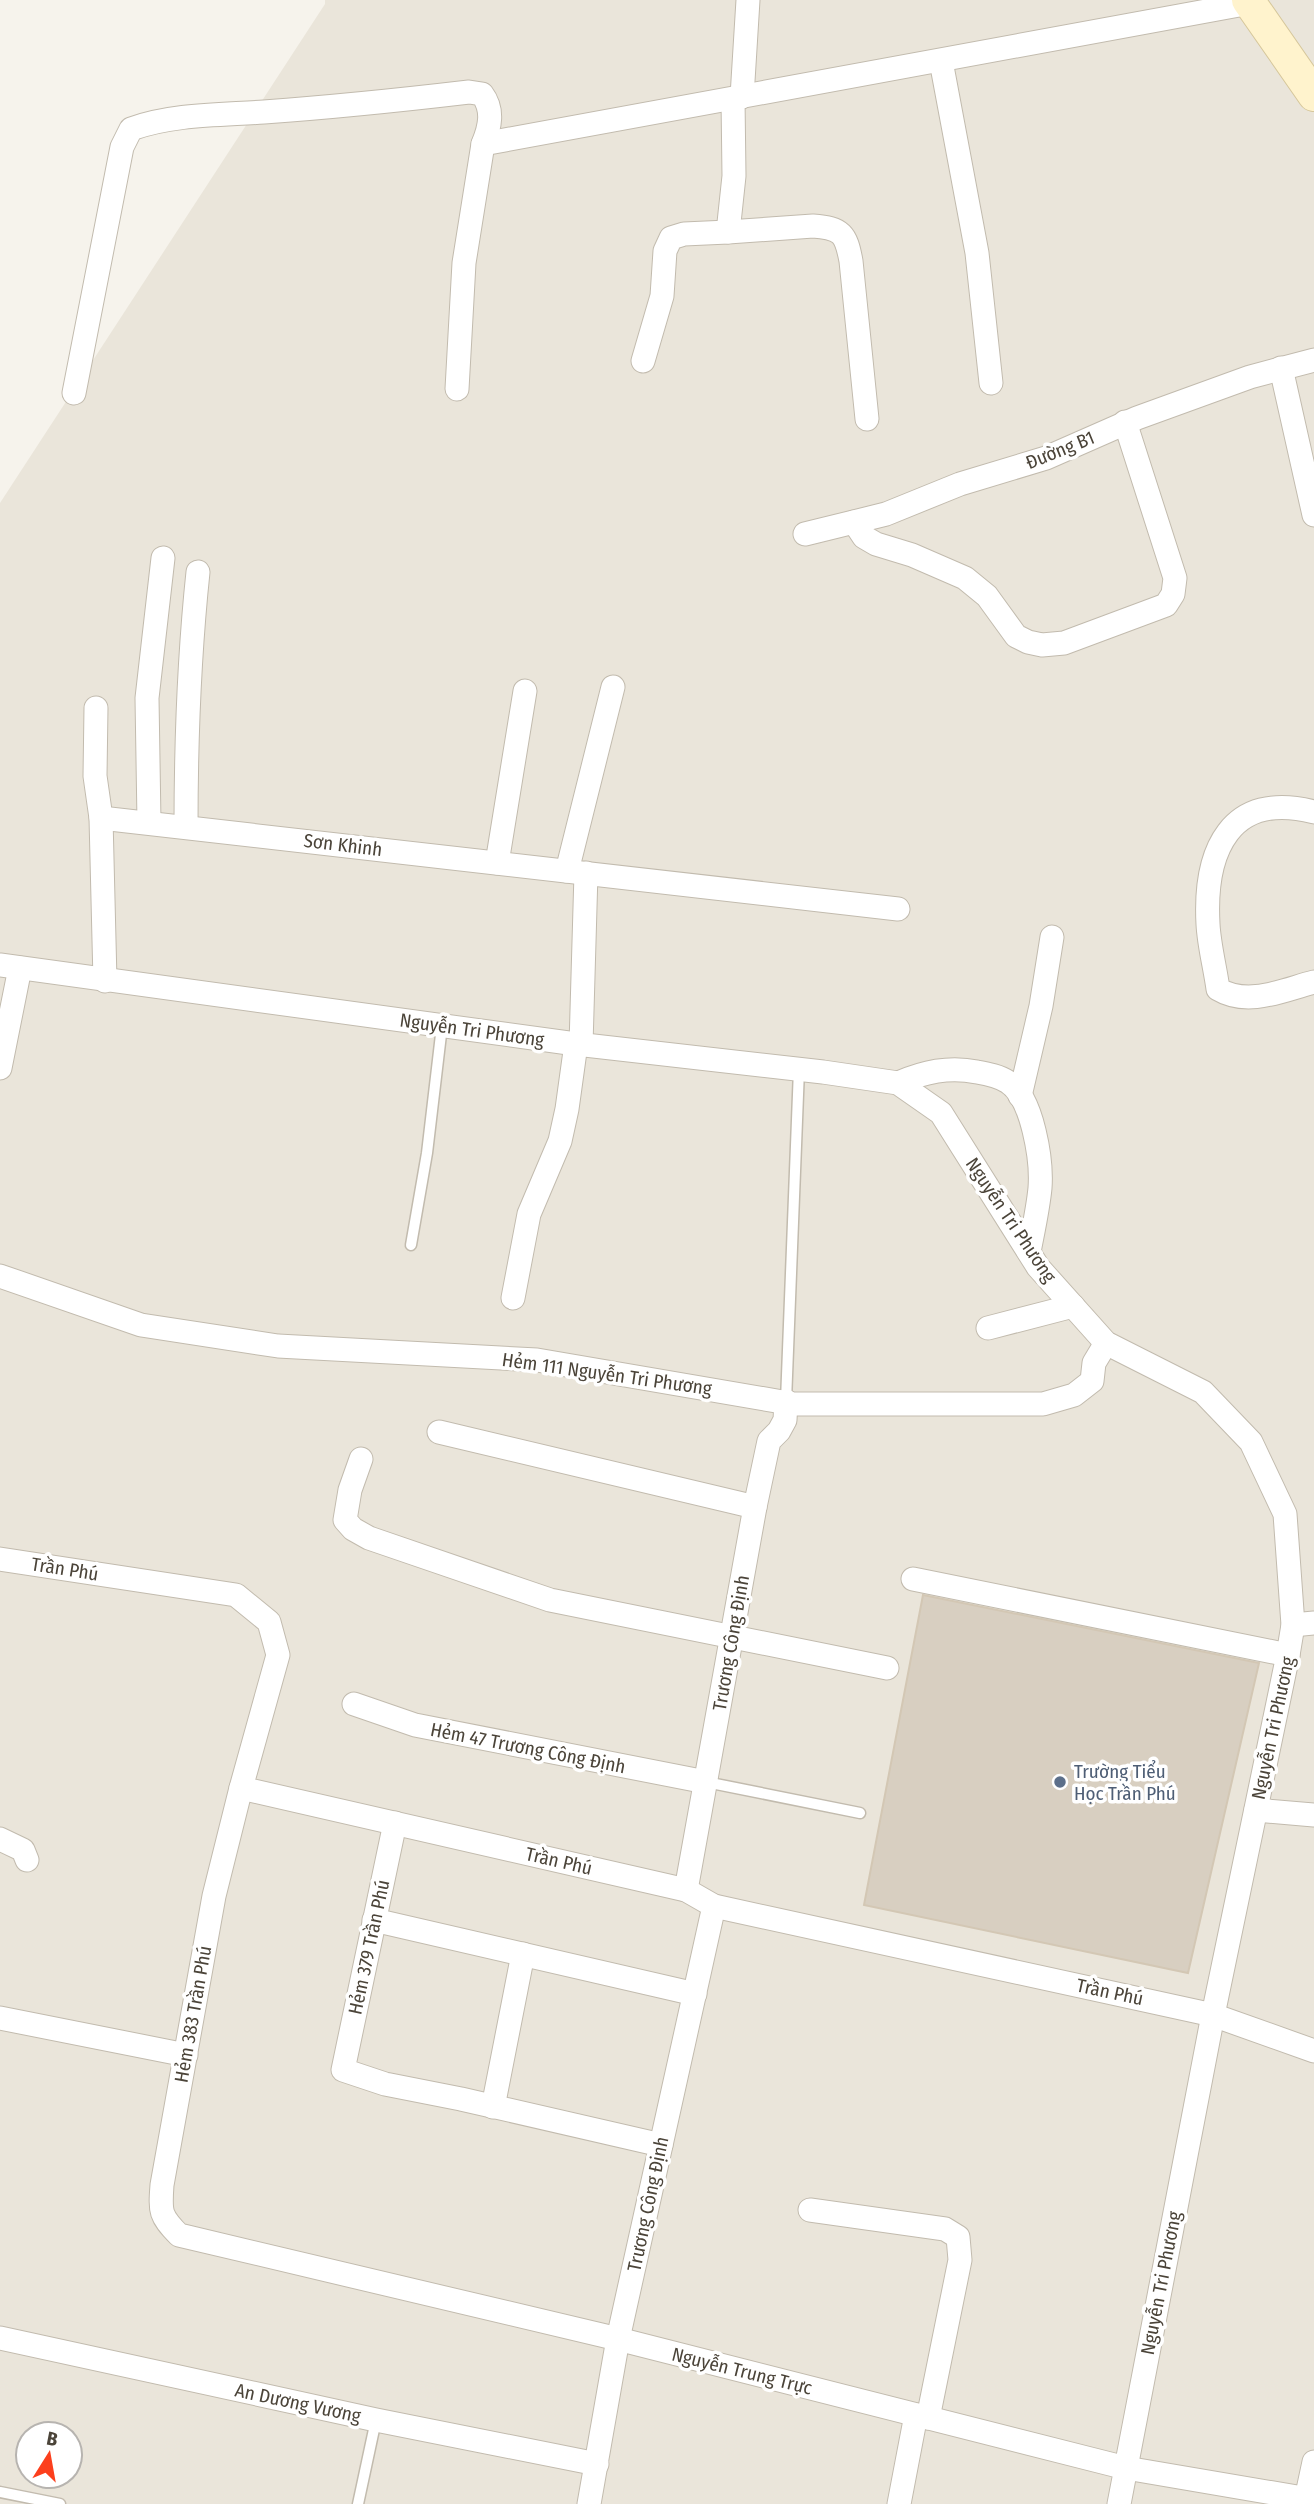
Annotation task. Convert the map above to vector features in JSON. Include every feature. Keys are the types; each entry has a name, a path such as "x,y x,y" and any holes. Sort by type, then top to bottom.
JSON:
{"street":[{"path":"728,232 748,0"},
{"path":"483,144 942,61 1249,1 1313,93"},
{"path":"942,61 977,253 991,383"},
{"path":"74,393 122,147 131,130 147,123 199,117 379,103 469,92 482,94 489,103 490,127 483,144 464,263 457,389"},
{"path":"643,361 662,296 665,251 671,238 684,234 827,227 847,240 867,419"},
{"name":"Đường B1","path":"805,534 886,514 960,484 1046,458 1125,422 1281,368 1314,360"},
{"path":"1281,368 1314,515"},
{"path":"854,522 864,537 876,544 939,565 965,578 987,596 1016,636 1028,642 1042,645 1064,643 1094,633 1166,605 1173,594 1175,578 1125,422"},
{"path":"149,822 147,698 163,558"},
{"path":"186,827 186,750 198,572"},
{"path":"513,1298 529,1214 560,1141 578,1044 577,872 613,687"},
{"path":"497,863 525,691"},
{"path":"96,708 95,776 101,818 105,981"},
{"path":"1314,812 1289,806 1249,813 1229,828 1219,848 1210,881 1208,924 1218,989 1230,996 1252,998 1314,982"},
{"name":"Sơn Khinh","path":"101,818 898,909"},
{"path":"1020,1096 1041,1006 1052,937"},
{"path":"0,1068 10,967"},
{"name":"Nguyễn Tri Phương","path":"10,967 578,1044 898,1083 940,1114 1038,1267 1106,1343 1203,1392 1251,1442 1286,1514 1303,1624 1289,1655 1213,2015 1119,2504"},
{"path":"898,1083 925,1072 970,1070 994,1075 1010,1083 1029,1114 1038,1149 1040,1186 1029,1252"},
{"name":"Hẻm 111 Nguyễn Tri Phương","path":"0,1276 141,1325 278,1346 537,1360 794,1404 1043,1404 1074,1395 1092,1381 1094,1363 1106,1343"},
{"path":"988,1328 1073,1306"},
{"name":"Trương Công Định","path":"686,1890 755,1507 769,1441 785,1420 786,1401"},
{"path":"439,1432 755,1507"},
{"path":"360,1459 350,1490 345,1520 353,1529 369,1538 550,1600 887,1668"},
{"name":"Trần Phú","path":"0,1559 236,1595 269,1622 278,1655 241,1788 686,1890 714,1906 1213,2015 1314,2051"},
{"path":"913,1579 1289,1655"},
{"name":"Hẻm 47 Trương Công Định","path":"354,1704 415,1725 706,1782"},
{"name":"Hẻm 383 Trần Phú","path":"179,2235 160,2212 162,2185 214,1896 241,1788"},
{"path":"1256,1810 1314,1815"},
{"name":"Hẻm 379 Trần Phú","path":"395,1823 343,2070 385,2084 493,2107"},
{"path":"0,1839 23,1850 27,1860"},
{"name":"Trương Công Định","path":"589,2504 618,2339 714,1906"},
{"path":"374,1920 695,1994"},
{"path":"523,1954 493,2107 661,2145"},
{"path":"0,2018 186,2055"},
{"path":"810,2210 945,2229 958,2237 960,2260 899,2504"},
{"name":"Nguyễn Trung Trực","path":"179,2235 618,2339 1126,2468 1309,2500"},
{"name":"An Dương Vương","path":"0,2339 376,2420 597,2464"},
{"path":"1309,2500 1314,2462"}],"lane":[{"path":"411,1245 427,1153 442,1026"},
{"path":"786,1401 799,1069"},
{"path":"706,1782 860,1813"},
{"path":"358,2504 376,2420"},
{"path":"0,2492 60,2504"}],"shaded area":[{"path":"325,0 1314,0 1314,2504 0,2504 0,503 325,4"}],"building":[{"name":"Trường Tiểu Học Trần Phú","path":"923,1595 1259,1663 1188,1973 864,1905"}],"place":[{"name":"Trường Tiểu Học Trần Phú","path":"1060,1782"}]}
